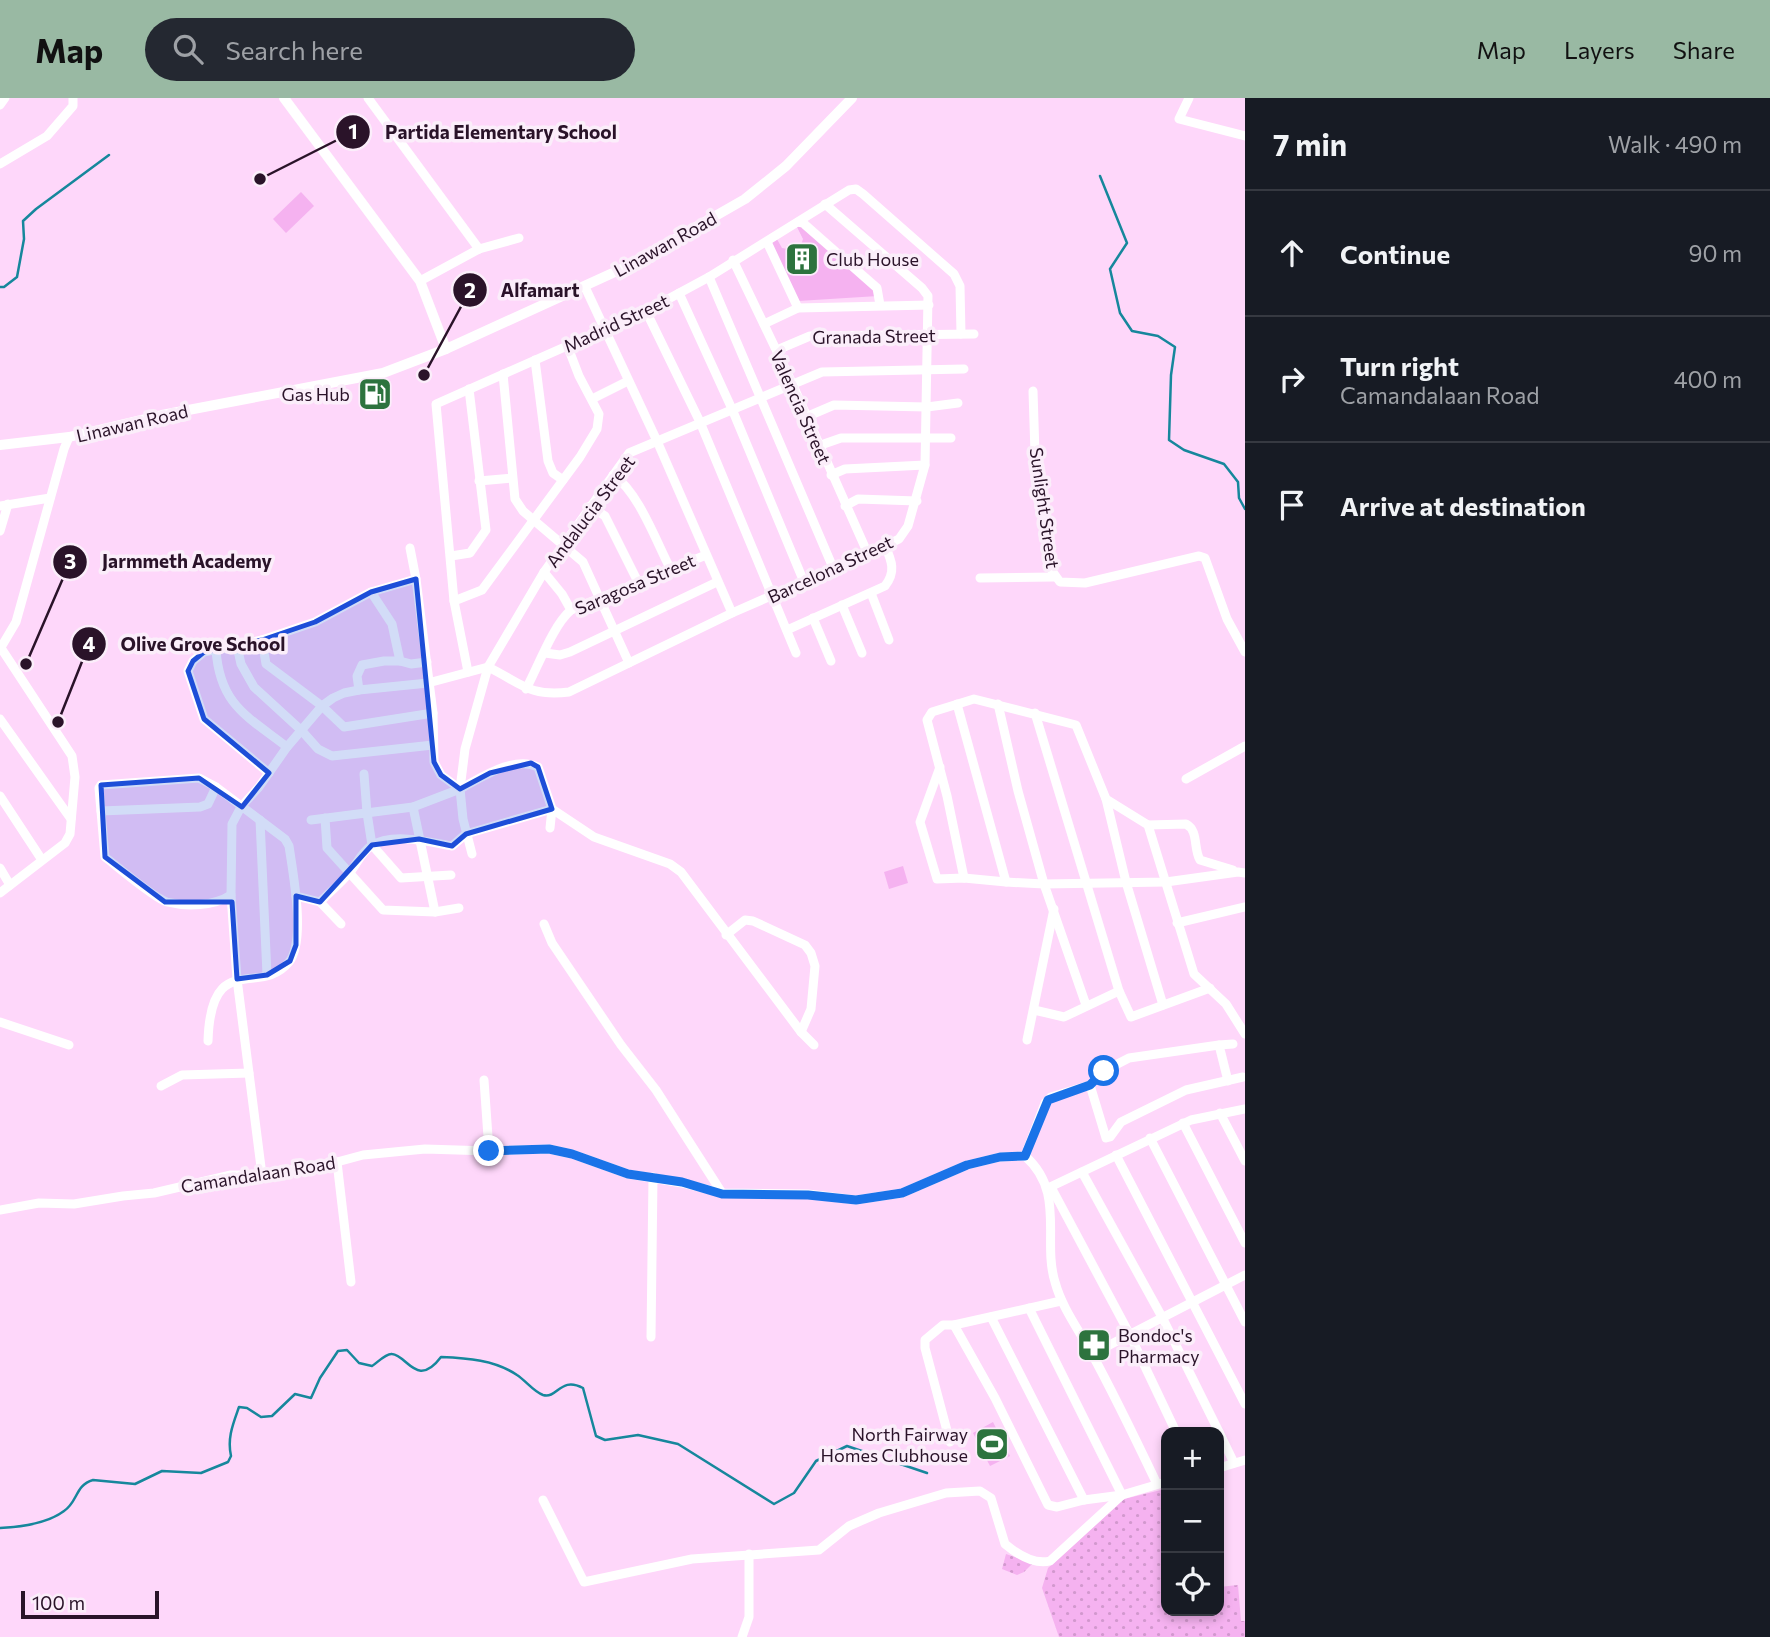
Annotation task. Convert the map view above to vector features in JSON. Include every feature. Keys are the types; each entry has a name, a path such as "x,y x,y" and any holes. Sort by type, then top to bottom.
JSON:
{"street":[{"path":"0,105 5,98"},
{"path":"0,164 47,136 73,106 73,98"},
{"path":"284,98 420,281 446,349"},
{"path":"368,98 479,250"},
{"name":"Linawan Road","path":"0,445 69,437 175,412 383,373 446,349 585,287 745,199 786,166 852,98"},
{"path":"1189,98 1179,119 1245,136"},
{"name":"Madrid Street","path":"468,672 454,601 452,556 436,404 646,311 709,277 849,190 856,190 954,274 960,286 961,334"},
{"path":"764,324 798,308 929,305 928,296 922,288 825,204"},
{"path":"798,222 803,223 877,288 880,305"},
{"path":"420,281 479,250 519,238"},
{"path":"767,242 798,308"},
{"name":"Valencia Street","path":"733,260 777,350 867,554"},
{"path":"709,277 834,570"},
{"path":"585,287 657,441 732,613"},
{"path":"679,293 732,409 804,582"},
{"name":"Barcelona Street","path":"488,667 526,689 548,694 569,692 732,613 899,539 908,526 917,501 925,465 929,305"},
{"path":"646,311 700,422 796,653"},
{"name":"Granada Street","path":"777,350 810,336 927,337 974,334"},
{"path":"454,601 482,590 597,429 599,414 572,359 569,350 571,344"},
{"path":"535,360 548,461 553,473 563,480"},
{"name":"Andalucia Street","path":"471,855 460,789 465,749 488,667 544,572 629,453 821,372 964,369"},
{"path":"503,374 515,499 534,520 583,562 629,663"},
{"path":"592,399 628,381"},
{"path":"452,556 470,552 486,530 469,389"},
{"name":"Sunlight Street","path":"1032,391 1035,454 1050,568 1054,577 1060,582 1084,583 1199,556 1205,558 1227,619 1245,653"},
{"path":"806,417 834,405 927,407 958,403"},
{"path":"0,893 65,843 70,834 75,777 72,756 1,649 16,622 69,437"},
{"path":"818,446 841,438 951,438"},
{"path":"831,475 845,469 925,465"},
{"path":"613,475 633,496 670,568"},
{"path":"479,481 512,478"},
{"path":"0,531 4,505 50,498"},
{"path":"845,506 858,499 917,501"},
{"path":"590,506 605,516 638,582"},
{"path":"787,630 885,586 893,568 885,546"},
{"path":"410,548 433,713 435,762 441,775 460,789"},
{"name":"Saragosa Street","path":"526,689 563,617 571,610 706,555"},
{"path":"544,572 571,610"},
{"path":"980,578 1054,577"},
{"path":"269,773 204,719 188,671 193,661 204,652 262,640 315,622 371,592 416,579"},
{"path":"545,653 560,655 615,632 718,582"},
{"path":"371,592 391,624 400,661"},
{"path":"871,593 889,640"},
{"path":"842,605 862,653"},
{"path":"813,618 831,661"},
{"path":"262,640 266,664 322,706 344,727 433,713"},
{"path":"237,646 241,664 254,687 318,749 332,756 433,745"},
{"path":"216,650 220,681 226,694 243,713 287,747"},
{"path":"359,690 357,676 362,665 384,661 411,664 427,662"},
{"path":"262,1175 237,979 231,895 232,824 241,807 322,706 344,693 428,683 488,667"},
{"path":"964,878 928,715 974,699 1076,725 1106,799 1126,882 1163,1005"},
{"path":"957,704 1006,883"},
{"path":"998,704 1018,791 1044,884 1086,1005"},
{"path":"1035,713 1119,991 1131,1017 1210,988"},
{"path":"0,719 71,819"},
{"path":"1186,779 1245,746"},
{"path":"312,820 413,807 460,789 490,773 531,763 538,767 552,809 550,828"},
{"path":"940,767 920,822 937,879 964,878 1044,884 1166,882 1241,873"},
{"path":"364,774 372,845 401,878 451,875"},
{"path":"208,1041 209,1019 214,1002 223,988 237,979 267,975 290,961 296,945 296,896 289,846 285,839 260,820 216,787 199,778 101,785 105,857 165,902 219,903 231,895"},
{"path":"101,811 201,807 208,804 216,787"},
{"path":"0,796 42,860"},
{"path":"1106,799 1148,825 1190,826 1194,831 1199,860 1241,873"},
{"path":"413,807 435,912"},
{"path":"320,902 372,845 384,841 419,839 452,846 466,834 552,809 594,837 681,872 726,935 814,1045"},
{"path":"325,818 327,848 383,910 435,912 459,908"},
{"path":"260,820 267,975"},
{"path":"1148,825 1194,974 1226,1004 1245,1034"},
{"path":"0,868 10,885"},
{"path":"296,896 320,902 341,924"},
{"path":"1177,923 1245,907"},
{"path":"1027,1040 1054,908"},
{"path":"726,935 745,920 753,921 805,945 815,966 811,1009 801,1032"},
{"path":"544,924 552,943 621,1045 656,1090 722,1194"},
{"path":"1034,1010 1064,1017 1119,991"},
{"path":"0,1022 69,1045"},
{"path":"1175,1427 1129,1333 1049,1188 1025,1156 1048,1100 1090,1085 1104,1071 1129,1058 1233,1044"},
{"path":"1219,1045 1228,1081"},
{"path":"161,1086 182,1075 248,1073"},
{"path":"1090,1085 1106,1138 1121,1122 1186,1090 1243,1077"},
{"path":"484,1080 489,1151"},
{"path":"1049,1188 1183,1123 1245,1109"},
{"path":"1220,1113 1245,1161"},
{"path":"1183,1123 1245,1243"},
{"path":"1150,1138 1245,1322"},
{"name":"Camandalaan Road","path":"0,1210 39,1203 74,1204 154,1193 231,1175 262,1175 363,1155 425,1149 549,1149 572,1154 628,1174 653,1177 722,1194 808,1195 856,1200 902,1193 967,1165 1000,1157 1025,1156"},
{"path":"1116,1155 1245,1404"},
{"path":"337,1162 351,1282"},
{"path":"1082,1172 1162,1317 1217,1427"},
{"path":"651,1337 653,1177"},
{"path":"1049,1188 1054,1279 1061,1301 1161,1481"},
{"path":"1092,1354 1245,1275"},
{"path":"950,1442 925,1340 943,1325 954,1325 1061,1301"},
{"path":"1029,1308 1122,1495"},
{"path":"991,1317 1084,1500"},
{"path":"954,1325 995,1398 1048,1505 1057,1507 1122,1495 1161,1483"},
{"path":"1224,1442 1234,1463"},
{"path":"1224,1466 1245,1460"},
{"path":"543,1500 584,1582 692,1559 819,1550 849,1526 879,1513 946,1493 980,1491 991,1498 1005,1544 1024,1557 1045,1562 1050,1561 1122,1495"},
{"path":"742,1637 749,1617 749,1554"}],"highlighted area":[{"path":"416,579 434,762 441,775 460,789 490,773 531,763 538,767 552,809 466,834 452,846 419,839 372,845 320,902 296,896 296,945 290,961 267,975 237,979 232,902 165,902 105,857 101,785 199,778 242,807 269,773 204,719 188,671 193,661 204,652 262,640 315,622 371,592"}],"shaded area":[{"path":"301,192 314,206 286,233 273,219"},
{"path":"796,219 871,284 878,296 798,301 767,238 774,234 782,248 800,248 803,239"},
{"path":"903,866 908,883 889,889 884,872"},
{"name":"North Fairway Homes Clubhouse","path":"993,1422 1010,1456 990,1466 973,1433"},
{"path":"1161,1490 1161,1616 1224,1616 1224,1586 1238,1585 1241,1621 1245,1621 1245,1637 1059,1637 1042,1588 1048,1568 1124,1499"},
{"path":"1006,1554 1033,1563 1017,1575 1002,1569"}],"waterway":[{"path":"0,287 17,277 24,239 23,221 109,155"},
{"path":"1100,176 1127,243 1110,269 1120,313 1132,331 1158,336 1175,347 1171,375 1169,440 1184,450 1224,464 1238,482 1239,498 1245,509"},
{"path":"0,1528 50,1519 69,1507 83,1486 93,1480 135,1484 162,1471 201,1473 228,1462 231,1456 231,1431 239,1407 247,1408 261,1417 272,1416 295,1394 311,1398 320,1378 338,1351 347,1350 359,1363 372,1366 392,1354 419,1370 433,1366 441,1357 480,1361 508,1370 543,1395 552,1394 564,1386 575,1385 583,1388 596,1436 605,1440 638,1435 678,1444 774,1504 794,1493 816,1461 847,1446 927,1473"}],"place":[{"name":"Partida Elementary School","path":"260,179"},
{"name":"Club House","path":"802,259"},
{"name":"Alfamart","path":"424,375"},
{"name":"Gas Hub","path":"375,394"},
{"name":"Jarmmeth Academy","path":"26,664"},
{"name":"Olive Grove School","path":"58,722"},
{"name":"Bondoc's Pharmacy","path":"1094,1345"},
{"name":"North Fairway Homes Clubhouse","path":"992,1444"}],"route":[{"path":"489,1151 549,1149 572,1154 628,1174 682,1182 722,1194 808,1195 856,1200 902,1193 967,1165 1000,1157 1025,1156 1048,1100 1083,1089 1104,1071"}]}
